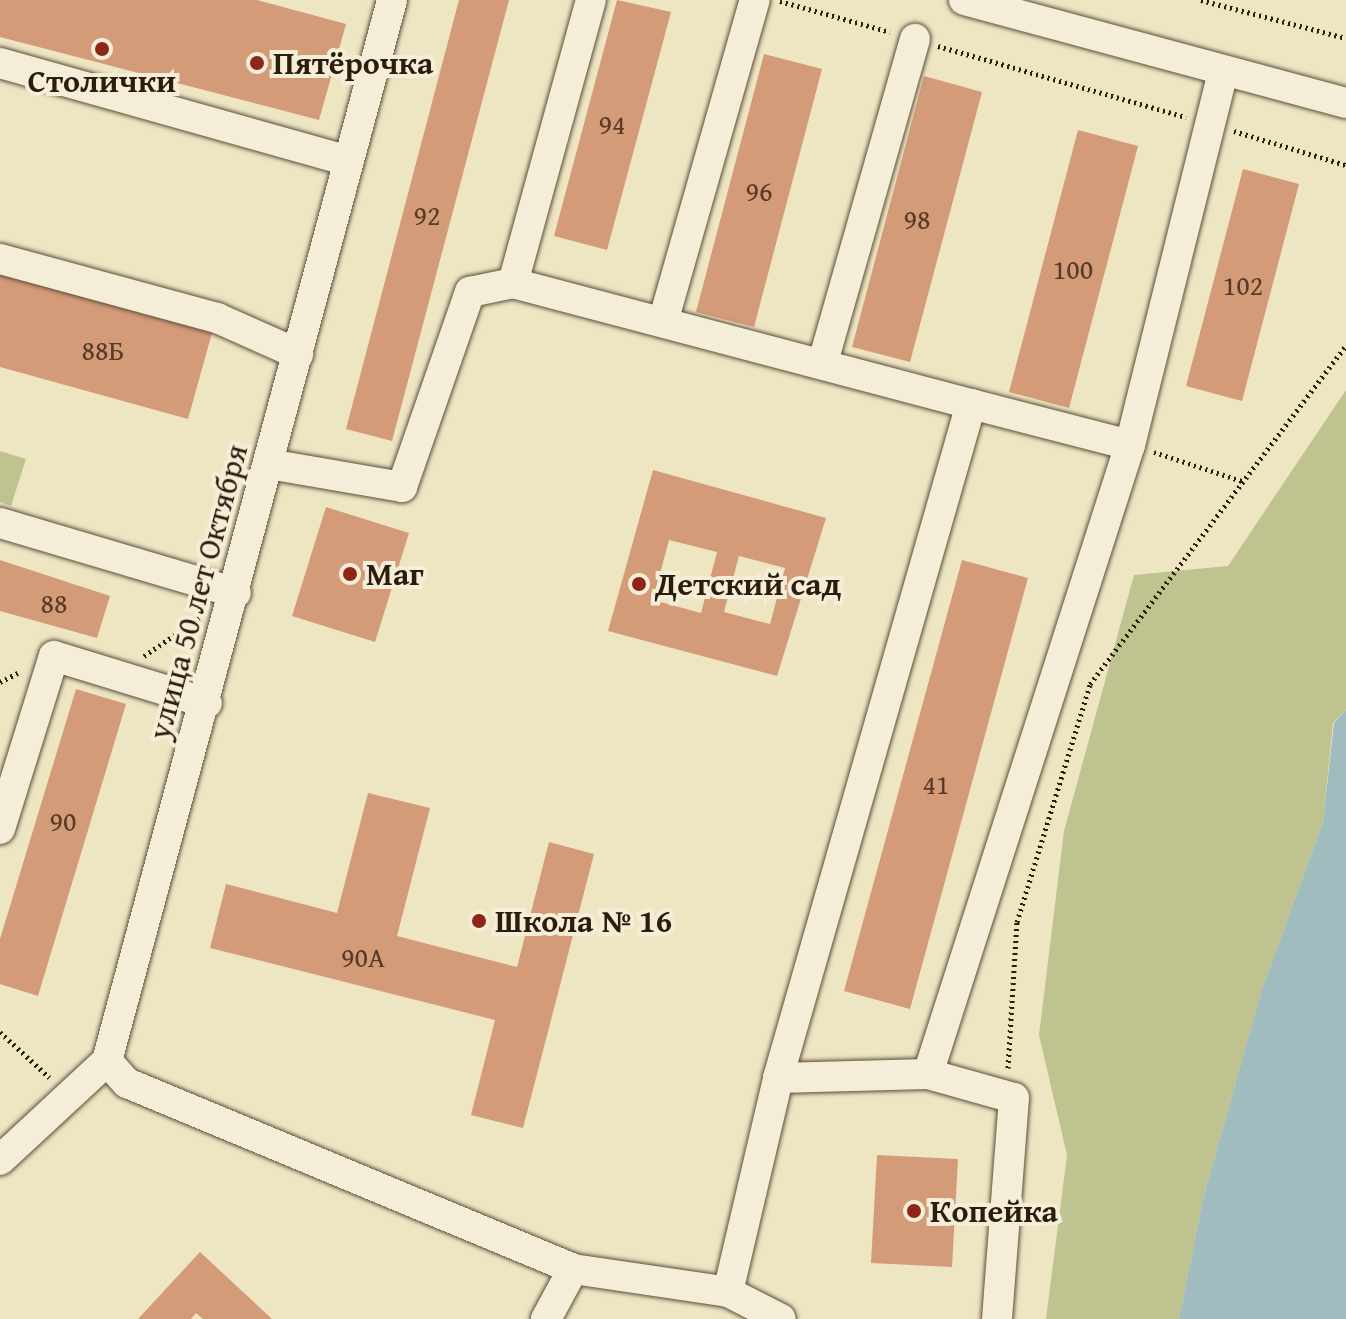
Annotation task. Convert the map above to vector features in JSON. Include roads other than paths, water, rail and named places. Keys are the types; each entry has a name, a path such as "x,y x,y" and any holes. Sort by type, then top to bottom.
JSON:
{"street":[{"name":"улица 50 лет Октября","path":"107,1061 207,703 392,0"},
{"path":"513,283 591,0"},
{"path":"663,322 755,0"},
{"path":"964,0 1346,103"},
{"path":"823,362 915,39"},
{"path":"0,63 349,161"},
{"path":"928,1074 1130,445 1223,72"},
{"path":"0,259 217,318 298,354"},
{"path":"269,464 402,487 470,292 513,283 1130,445"},
{"path":"728,1292 778,1078 971,404"},
{"path":"0,523 236,593"},
{"path":"0,829 54,656 207,703"},
{"path":"0,1160 107,1061 127,1083 573,1269 728,1292 781,1319"},
{"path":"778,1078 928,1074 1014,1098 997,1319"},
{"path":"546,1319 573,1269"}],"water":[{"path":"1346,710 1346,1319 1179,1319 1203,1199 1261,992 1323,822 1334,723"}],"place":[{"name":"Столички","path":"102,49"},
{"name":"Пятёрочка","path":"257,63"},
{"name":"Маг","path":"350,574"},
{"name":"Детский сад","path":"639,584"},
{"name":"Школа № 16","path":"479,921"},
{"name":"Копейка","path":"914,1211"}]}
